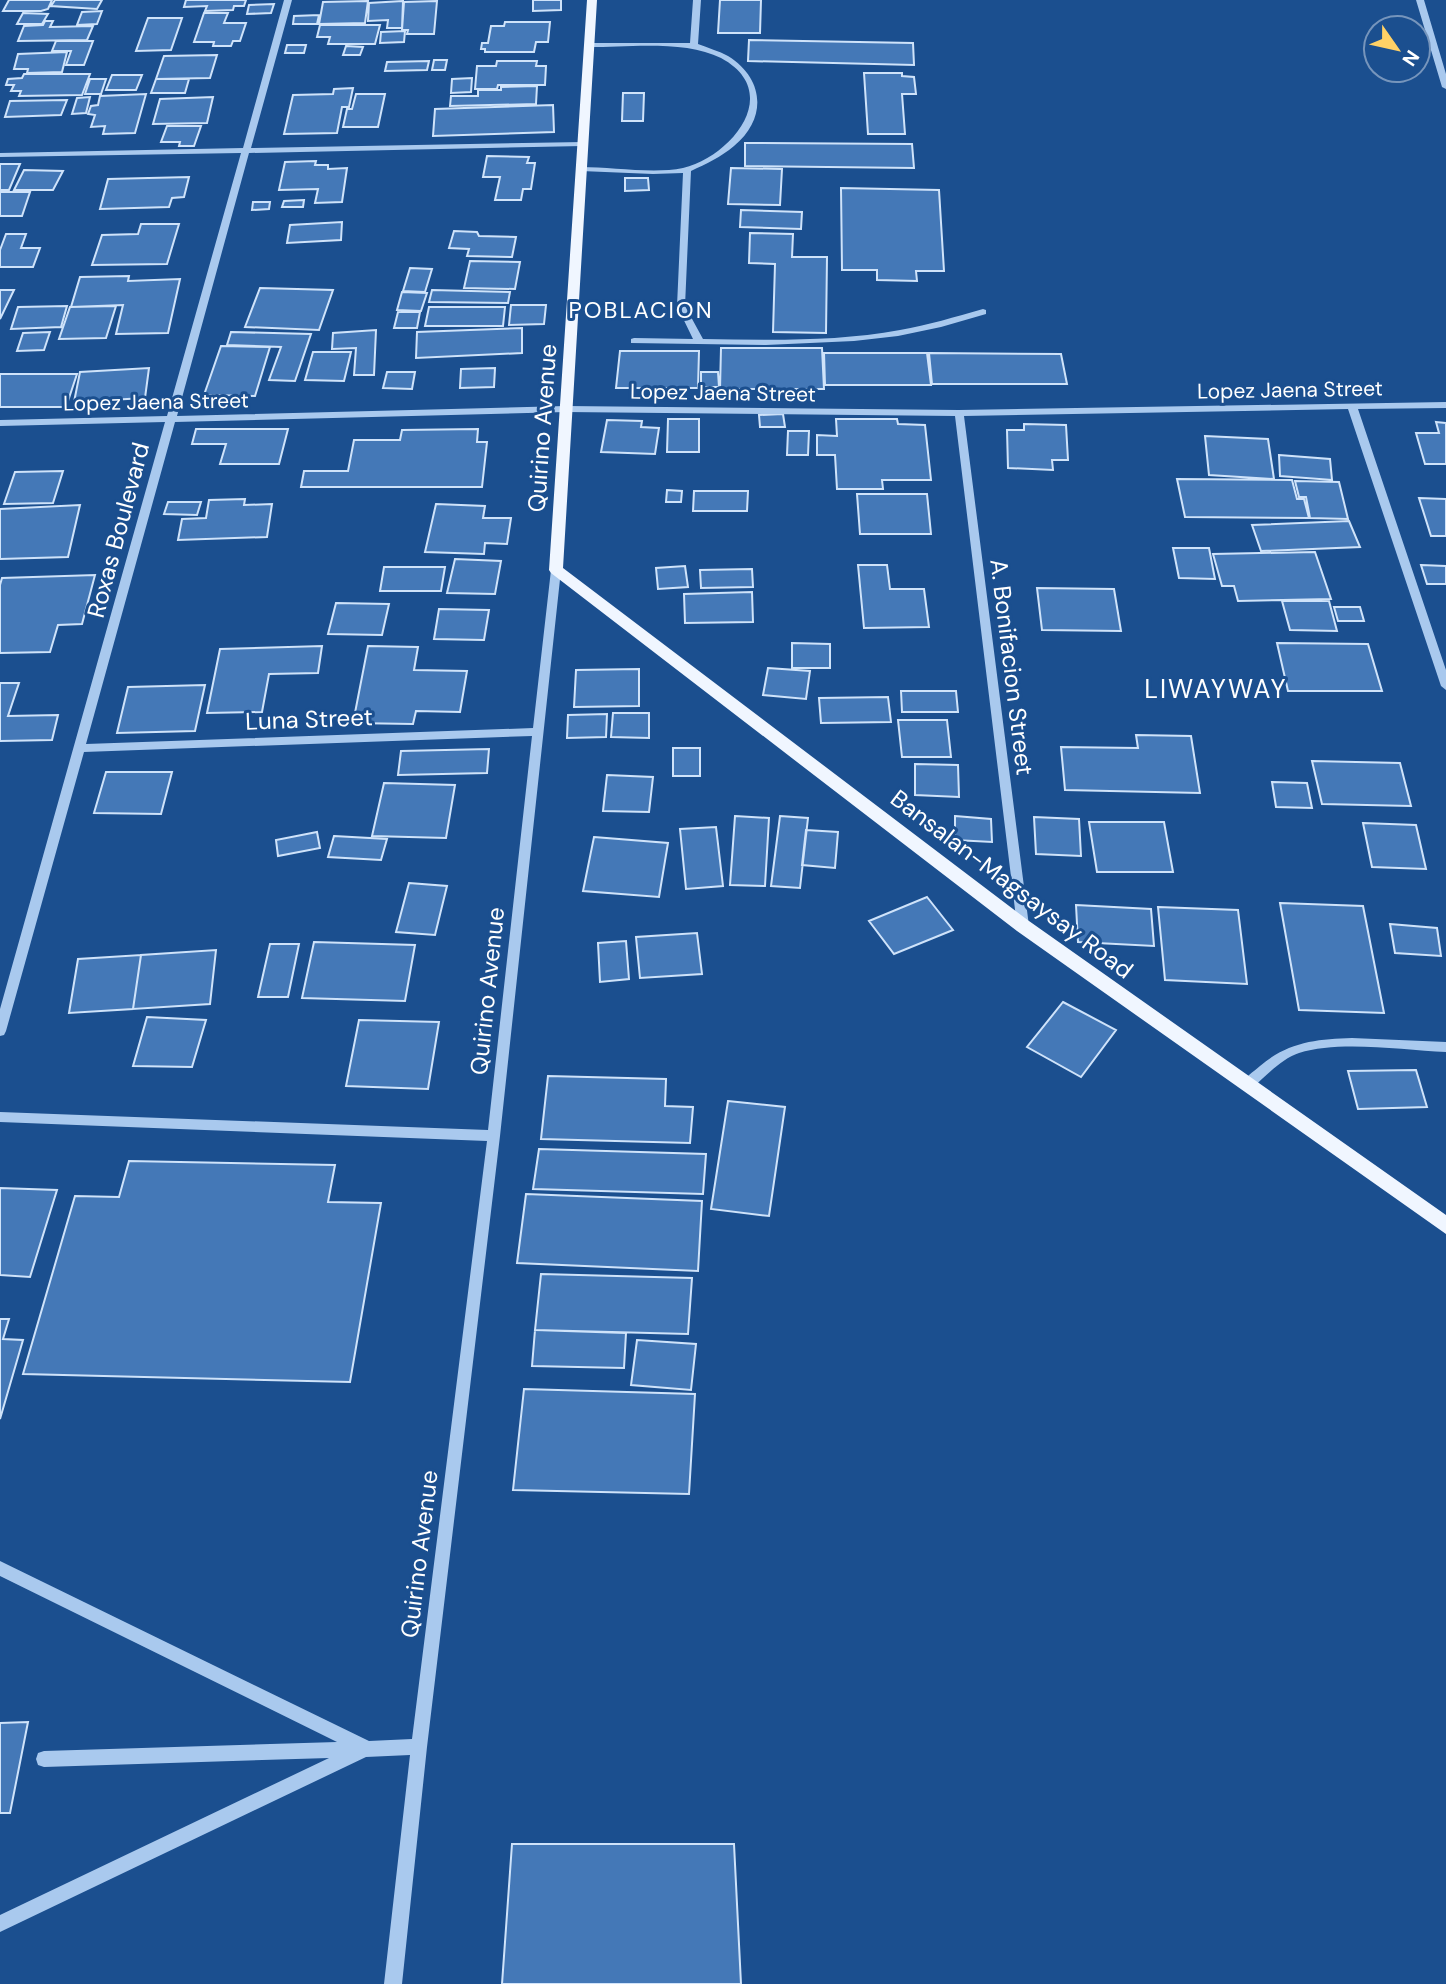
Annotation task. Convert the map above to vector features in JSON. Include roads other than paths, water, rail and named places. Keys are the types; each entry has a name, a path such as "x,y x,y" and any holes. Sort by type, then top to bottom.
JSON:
{"main road":[{"name":"Quirino Avenue","path":"556,570 592,0"},
{"name":"Bansalan-Magsaysay Road","path":"556,570 1023,926 1446,1226"}],"street":[{"name":"Roxas Boulevard","path":"0,1031 288,0"},
{"path":"694,46 697,0"},
{"path":"1420,0 1446,87"},
{"path":"581,169 687,170 738,140 754,117 756,104 749,78 737,66 694,46 589,45"},
{"path":"0,155 583,144"},
{"path":"687,170 681,306 699,341"},
{"path":"634,341 830,341 880,337 936,327 983,312"},
{"name":"Lopez Jaena Street","path":"0,423 566,409 959,413 1446,405"},
{"path":"1352,406 1446,686"},
{"name":"A. Bonifacion Street","path":"959,413 1023,926"},
{"name":"Quirino Avenue","path":"393,1984 419,1747 494,1136 556,570"},
{"name":"Luna Street","path":"81,748 538,732"},
{"path":"1247,1085 1271,1063 1299,1048 1337,1044 1446,1047"},
{"path":"0,1117 494,1136"},
{"path":"0,1568 367,1748"},
{"path":"44,1759 419,1747"},
{"path":"0,1924 367,1748"}],"district":[{"name":"POBLACION","path":"641,310"},
{"name":"LIWAYWAY","path":"1216,689"}]}
